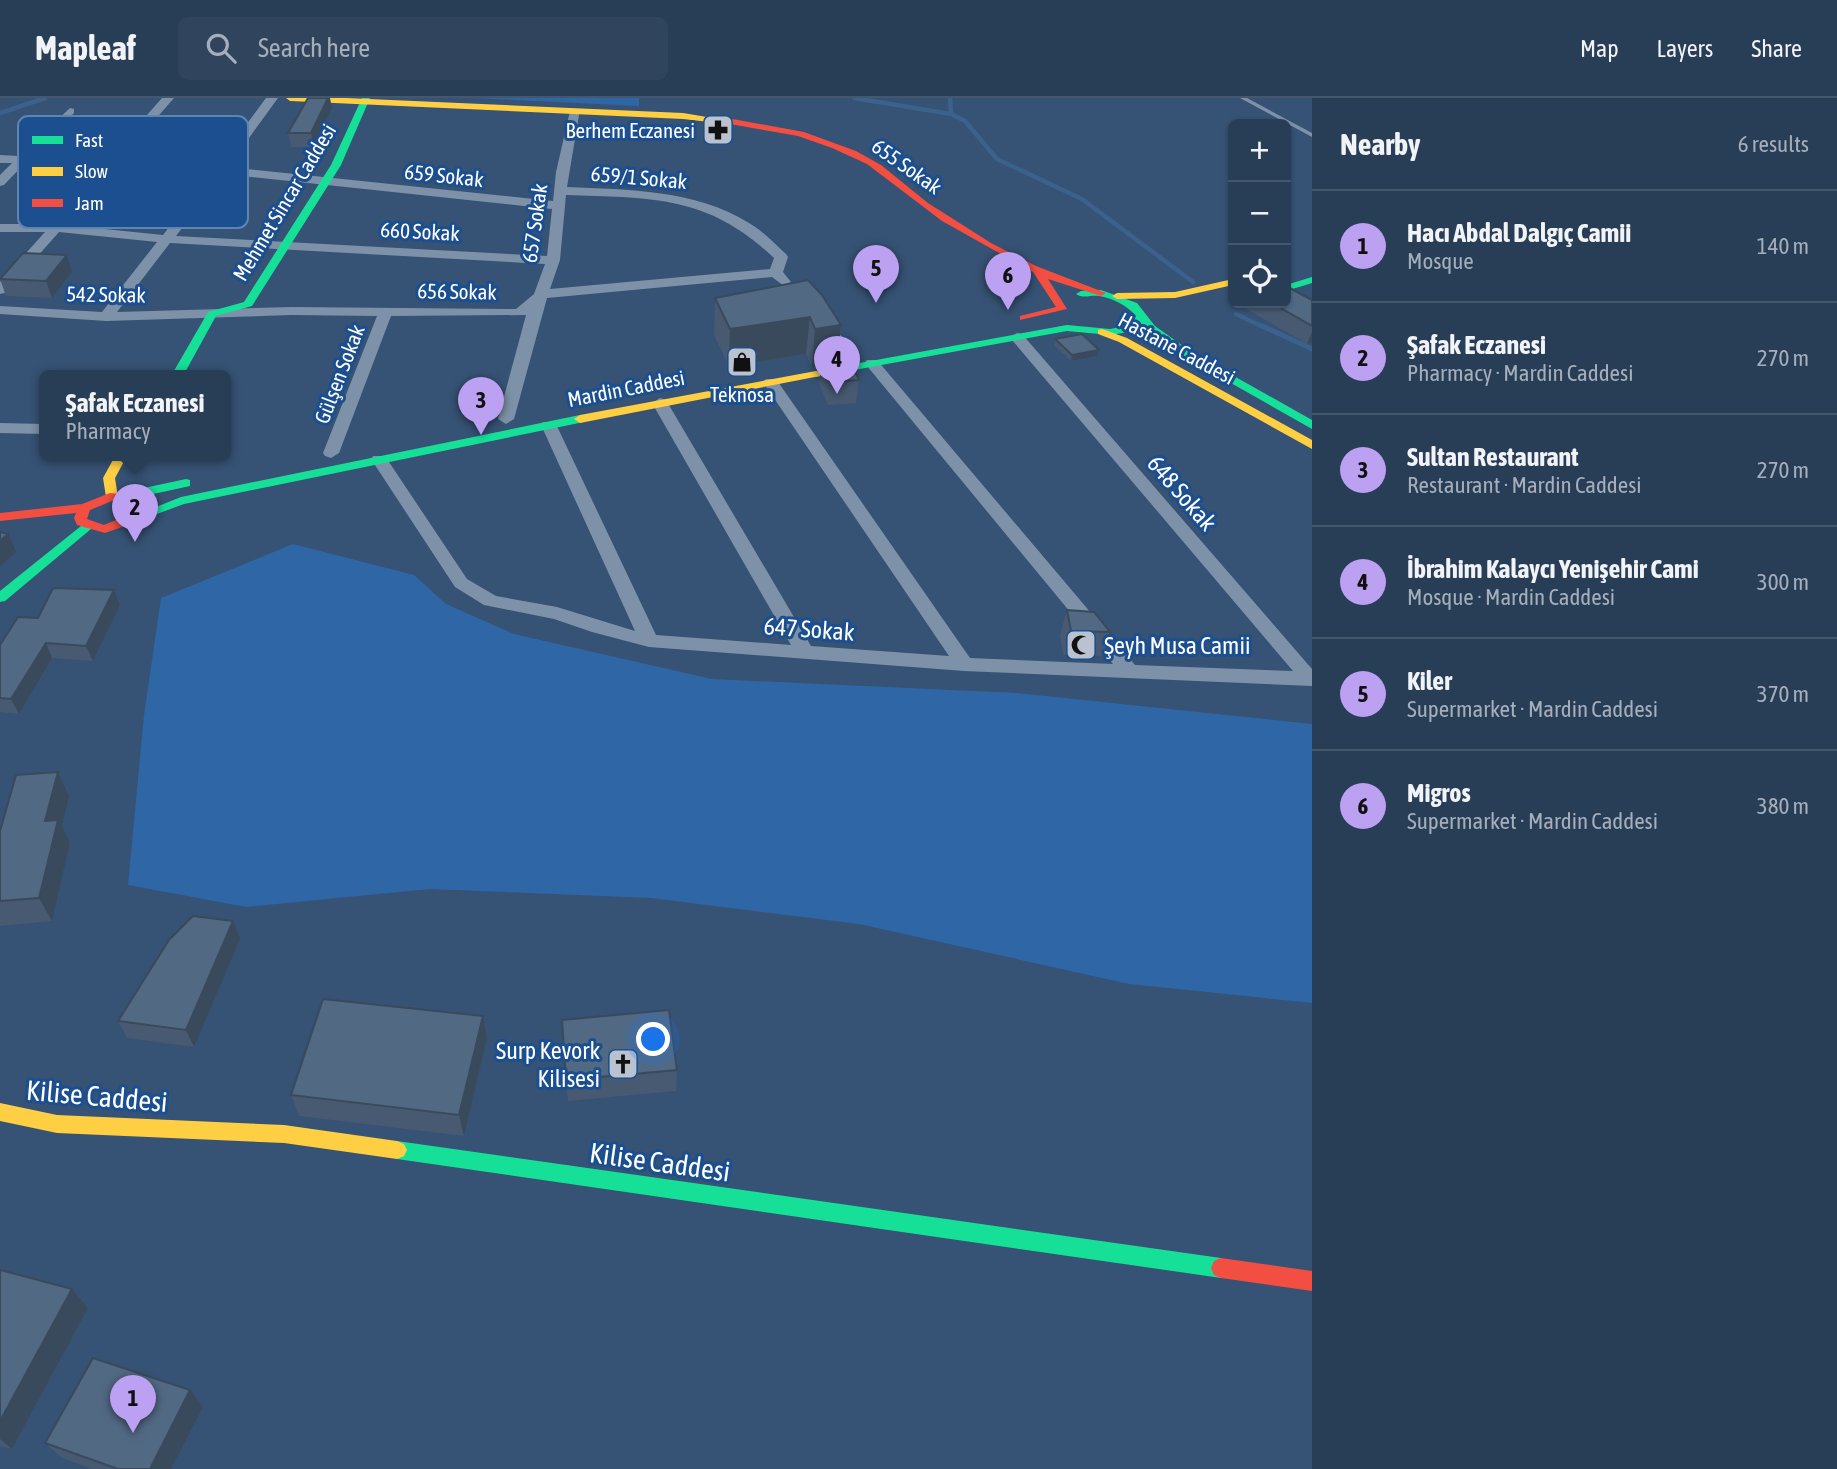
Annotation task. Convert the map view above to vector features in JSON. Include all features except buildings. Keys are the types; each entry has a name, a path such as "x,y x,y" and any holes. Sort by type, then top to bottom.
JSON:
{"street":[{"path":"152,116 168,98"},
{"path":"248,131 272,98"},
{"name":"655 Sokak","path":"290,98 695,117 770,125 818,137 873,163 923,204 1038,272 1068,285 1107,295"},
{"name":"Mehmet Sincar Caddesi","path":"212,314 248,304 336,164 365,100"},
{"path":"65,116 70,111"},
{"name":"657 Sokak","path":"506,419 533,316 553,260 560,191 576,111"},
{"name":"659 Sokak","path":"0,159 18,160"},
{"path":"0,182 18,162"},
{"name":"659 Sokak","path":"248,173 558,206"},
{"name":"659/1 Sokak","path":"560,191 659,197 697,203 722,212 746,225 781,257 776,273 795,293"},
{"name":"660 Sokak","path":"0,228 58,228 165,239 553,260"},
{"path":"0,290 58,228"},
{"path":"106,317 174,228"},
{"name":"655 Sokak","path":"1038,272 1062,309"},
{"name":"656 Sokak","path":"212,314 386,311 520,313 542,294 776,273"},
{"path":"1291,286 1312,280"},
{"name":"Mardin Caddesi","path":"0,517 85,508 96,501 331,453 850,354 1062,309 1069,298 1089,293 1142,299 1189,294 1228,283"},
{"path":"1107,295 1133,304 1140,317 1163,315"},
{"path":"1062,309 1073,322 1097,331"},
{"name":"542 Sokak","path":"0,310 106,317 212,314"},
{"name":"Gülşen Sokak","path":"331,453 386,311"},
{"path":"180,370 212,314"},
{"path":"813,314 850,354"},
{"name":"Hastane Caddesi","path":"1097,331 1123,330 1138,322 1140,317 1189,355 1312,425"},
{"name":"Mardin Caddesi","path":"86,526 101,529 181,501 660,403 1067,328 1097,331"},
{"name":"Hastane Caddesi","path":"1097,331 1123,340 1312,445"},
{"name":"648 Sokak","path":"1017,337 1311,679"},
{"path":"872,363 1131,673"},
{"path":"771,382 964,664"},
{"path":"660,403 805,653"},
{"path":"549,425 649,641"},
{"path":"0,428 39,429"},
{"name":"647 Sokak","path":"379,459 461,583 491,601 557,612 598,628 649,641 964,664 1311,679"},
{"path":"118,461 109,478 117,497 135,507 135,512 127,521"},
{"path":"0,598 86,526 80,518 85,508"},
{"name":"Kilise Caddesi","path":"0,1112 57,1124 284,1134 1312,1282"}],"lane":[{"path":"1243,98 1312,135"}],"shaded area":[{"path":"473,98 639,98 639,106"},
{"path":"293,544 414,575 446,604 514,634 712,679 1017,693 1312,724 1312,1003 1129,984 859,924 651,898 430,889 246,907 128,885 144,715 161,598"}],"waterway":[{"path":"0,113 45,98"},
{"path":"854,98 951,114"},
{"path":"950,98 951,114"},
{"path":"951,114 965,121 997,159 1082,199 1193,282"},
{"path":"1236,314 1263,327"},
{"path":"1260,325 1312,349"}],"traffic: fast":[{"path":"180,370 212,314 248,304 336,165 366,98"},
{"path":"1291,286 1312,280"},
{"path":"1081,294 1101,293 1133,305 1151,328 1189,355 1312,425"},
{"path":"816,374 1067,328 1110,332 1123,330 1138,322 1140,317"},
{"path":"127,521 181,501 580,419"},
{"path":"121,497 186,483"},
{"path":"0,598 86,526"},
{"path":"397,1150 1221,1268"}],"traffic: slow":[{"path":"290,98 683,116 727,121"},
{"path":"1117,296 1175,295 1228,283"},
{"path":"1102,332 1123,340 1312,445"},
{"path":"580,419 816,374"},
{"path":"112,497 109,478 118,461"},
{"path":"0,1112 57,1124 284,1134 397,1150"}],"traffic: jam":[{"path":"727,121 801,134 853,153 877,166 925,205 988,245 1055,278 1101,293"},
{"path":"1024,318 1062,309 1038,272"},
{"path":"0,517 85,508 110,497 124,498 135,507 128,520 105,529 82,522 80,518 85,508"},
{"path":"1221,1268 1312,1281"}],"place":[{"name":"Berhem Eczanesi","path":"718,130"},
{"name":"Kiler","path":"876,303"},
{"name":"Migros","path":"1008,310"},
{"name":"Teknosa","path":"742,362"},
{"name":"İbrahim Kalaycı Yenişehir Cami","path":"837,394"},
{"name":"Sultan Restaurant","path":"481,435"},
{"name":"Şafak Eczanesi","path":"135,542"},
{"name":"Şeyh Musa Camii","path":"1081,645"},
{"name":"Surp Kevork Kilisesi","path":"623,1064"},
{"name":"Hacı Abdal Dalgıç Camii","path":"133,1433"}]}
